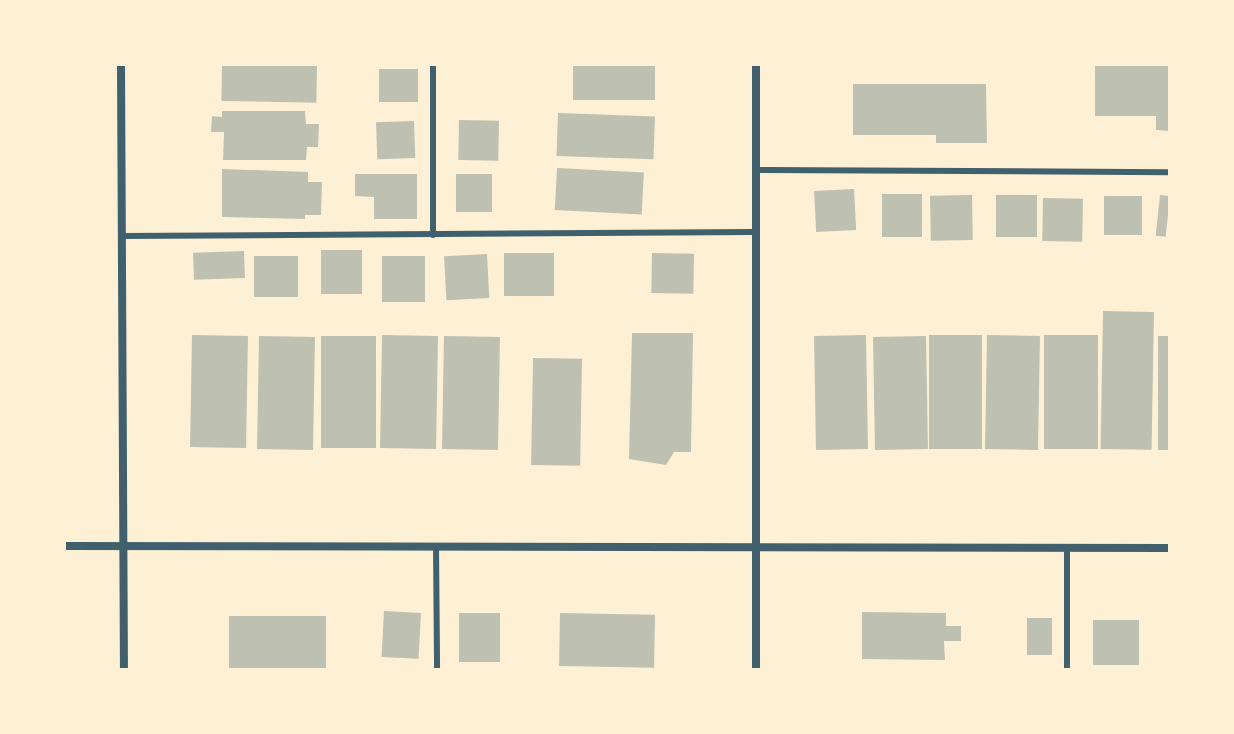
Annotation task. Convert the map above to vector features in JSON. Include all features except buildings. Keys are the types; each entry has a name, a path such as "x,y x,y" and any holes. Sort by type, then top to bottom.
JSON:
{"street":[{"path":"121,64 124,670"},
{"path":"756,64 756,670"},
{"path":"64,546 1170,548"}],"lane":[{"path":"433,64 433,235"},
{"path":"756,170 1170,172"},
{"path":"122,236 755,232"},
{"path":"436,546 437,670"},
{"path":"1067,548 1067,670"}]}
